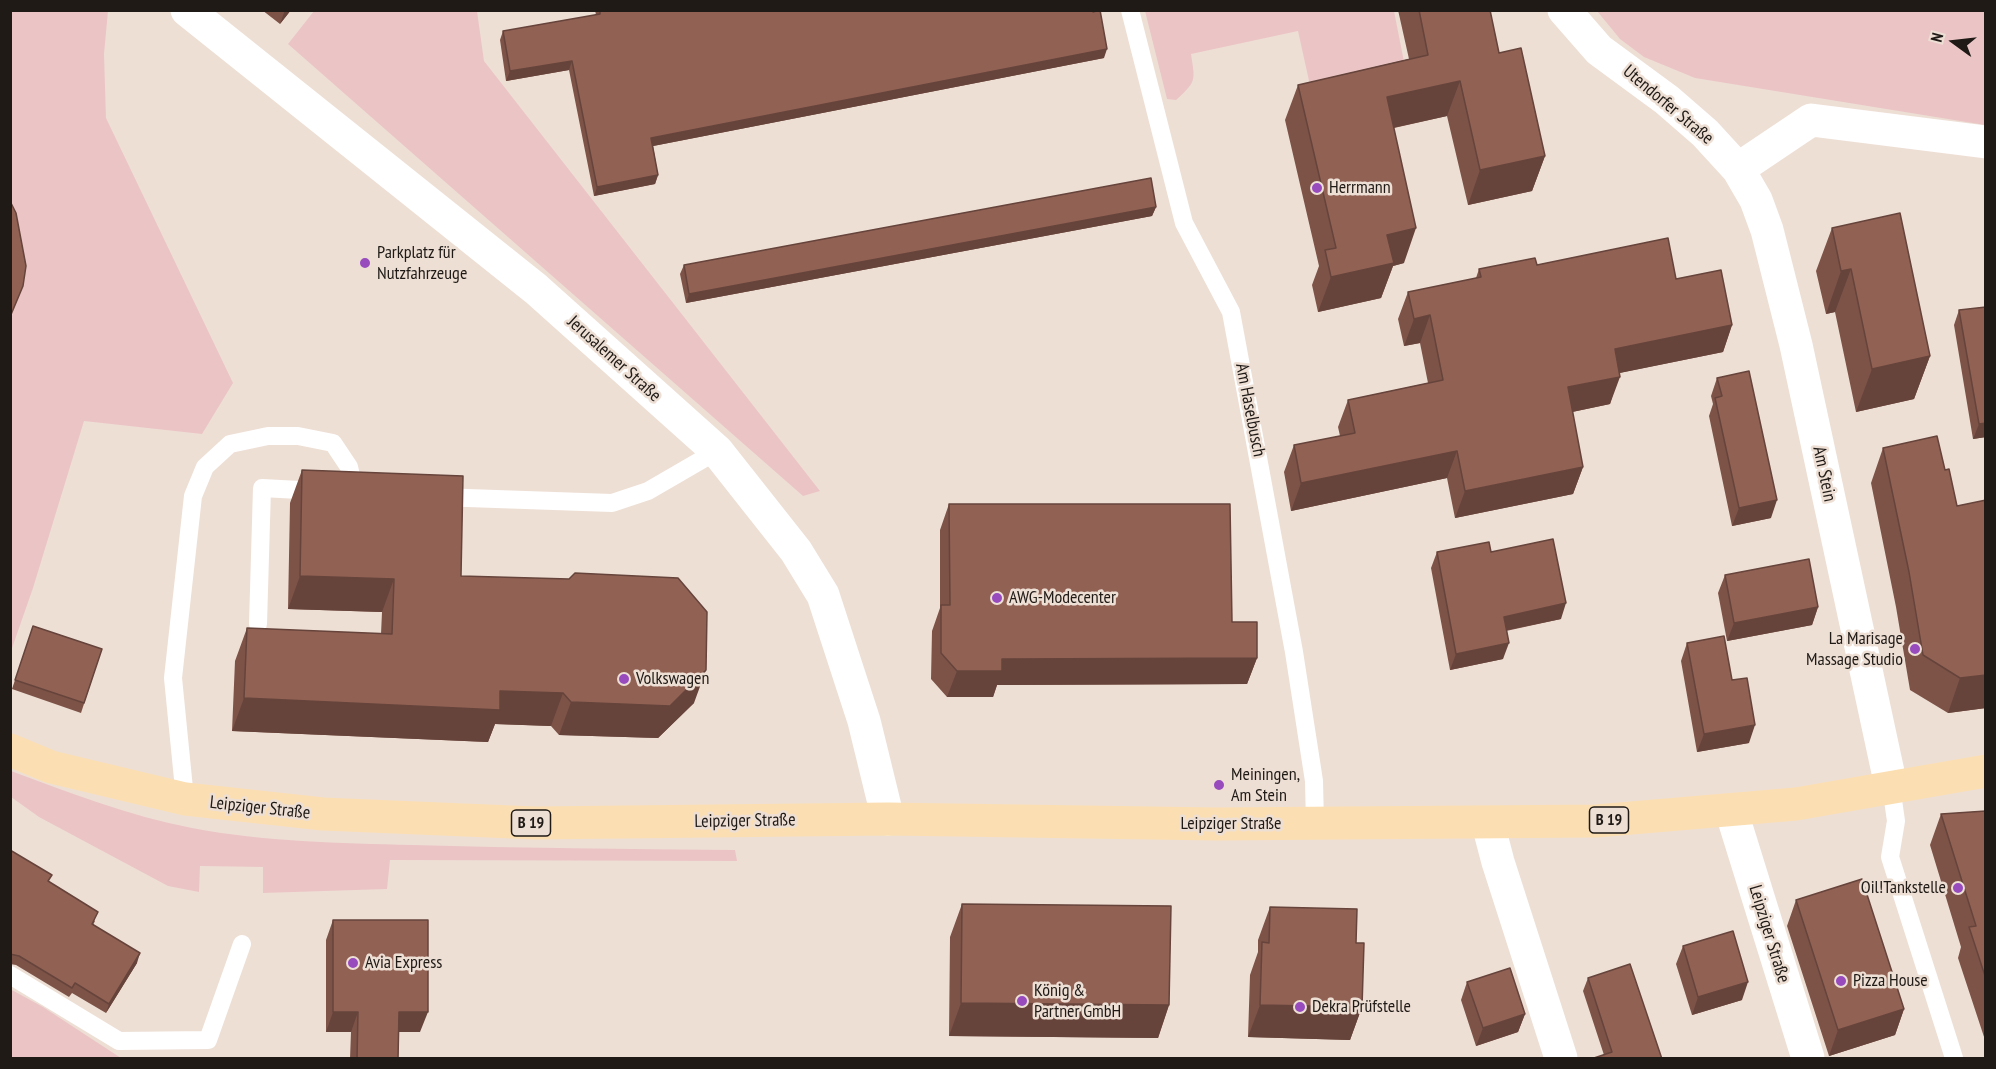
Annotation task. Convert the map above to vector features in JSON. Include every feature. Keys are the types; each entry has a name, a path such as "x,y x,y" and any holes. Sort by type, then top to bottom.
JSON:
{"main road":[{"name":"Leipziger Straße","path":"10,750 51,767 185,800 323,814 535,823 888,819 1188,824 1488,824 1596,821 1796,804 1986,771"}],"street":[{"name":"Jerusalemer Straße","path":"187,10 536,289 717,451 796,551 823,595 864,721 888,819"},
{"name":"Utendorfer Straße","path":"1564,10 1599,50 1667,100 1705,133 1738,169"},
{"path":"1738,169 1811,120 1986,142"},
{"name":"Am Stein","path":"1738,169 1756,200 1767,230 1796,345 1891,786"},
{"name":"Leipziger Straße","path":"1731,810 1808,1059"},
{"path":"1488,824 1561,1059"}],"lane":[{"name":"Am Haselbusch","path":"1130,10 1184,222 1231,312 1294,652 1314,781 1315,824"},
{"path":"185,800 173,678 193,496 205,467 230,444 268,436 298,436 333,443 349,467 355,493"},
{"path":"424,496 612,503 648,491 717,451"},
{"path":"258,624 262,488 378,494"},
{"path":"1891,786 1896,821 1890,857 1954,1059"},
{"path":"10,975 119,1041 208,1040 242,944"}],"shaded area":[{"path":"11,11 108,11 104,54 106,118 233,383 202,434 84,421 33,588 11,651"},
{"path":"314,11 477,11 484,61 820,491 803,496 288,44"},
{"path":"1145,11 1394,11 1405,67 1311,90 1298,31 1191,54 1194,75 1191,84 1176,100 1167,99"},
{"path":"1597,11 1985,11 1985,125 1695,78 1644,57 1620,39"},
{"path":"11,771 146,817 219,833 302,841 386,844 735,850 737,861 390,860 387,889 263,893 263,867 200,866 199,892 168,886 39,817 11,797"},
{"path":"10,989 43,1007 121,1058 11,1058"}],"building":[{"path":"600,10 1092,10 1093,12 1100,10 1107,49 651,138 658,175 597,187 572,61 510,71 503,31 600,14"},
{"path":"1419,10 1490,10 1499,53 1521,48 1545,156 1480,170 1460,81 1387,97 1416,228 1387,235 1394,263 1331,277 1325,250 1336,248 1298,85 1428,55"},
{"path":"1151,178 1156,207 689,294 684,265"},
{"path":"10,201 16,213 26,266 23,286 10,317"},
{"path":"1900,213 1930,356 1872,369 1851,269 1841,271 1832,228"},
{"path":"1668,238 1676,279 1721,270 1732,325 1615,349 1620,377 1568,387 1583,467 1465,491 1457,451 1301,483 1294,445 1355,433 1348,400 1443,380 1430,315 1414,319 1408,292 1481,277 1479,269 1535,258 1537,265"},
{"path":"1986,307 1986,423 1979,424 1959,310"},
{"path":"1749,371 1777,500 1739,508 1715,398 1722,396 1717,378"},
{"path":"1937,436 1945,470 1949,469 1957,506 1986,500 1986,675 1960,678 1923,655 1909,572 1883,448"},
{"path":"302,470 463,476 461,576 569,579 575,573 678,578 707,612 706,670 670,706 571,702 563,693 500,691 500,710 244,698 247,628 392,634 394,579 300,576"},
{"path":"949,504 1230,504 1232,622 1257,622 1257,658 1002,659 1002,671 957,671 941,653 941,605 950,605"},
{"path":"1553,539 1566,603 1504,617 1509,643 1456,654 1437,552 1489,542 1491,552"},
{"path":"1809,559 1818,607 1734,623 1725,575"},
{"path":"33,626 102,649 84,703 15,680"},
{"path":"1724,636 1732,680 1747,678 1755,725 1704,734 1687,643"},
{"path":"1986,811 1986,979 1969,927 1976,926 1941,814"},
{"path":"10,850 52,875 48,881 98,912 92,924 140,953 109,1004 75,983 72,988 19,956 10,954"},
{"name":"Pizza House","path":"1862,879 1904,1009 1838,1030 1796,900"},
{"path":"962,904 1171,906 1169,1005 961,1003"},
{"path":"1270,907 1357,909 1356,943 1364,943 1362,1007 1260,1005 1262,942 1269,943"},
{"path":"333,920 428,920 428,1012 399,1012 398,1059 357,1059 358,1012 333,1012"},
{"path":"1733,931 1748,982 1698,997 1683,946"},
{"path":"1630,964 1662,1059 1591,1059 1612,1052 1588,978"},
{"path":"1510,968 1525,1014 1483,1028 1467,982"}],"place":[{"name":"Herrmann","path":"1317,188"},
{"name":"Parkplatz für Nutzfahrzeuge","path":"365,263"},
{"name":"AWG-Modecenter","path":"997,598"},
{"name":"La Marisage Massage Studio","path":"1915,649"},
{"name":"Volkswagen","path":"624,679"},
{"name":"Meiningen, Am Stein","path":"1219,785"},
{"name":"Oil!Tankstelle","path":"1958,888"},
{"name":"Avia Express","path":"353,963"},
{"name":"Pizza House","path":"1841,981"},
{"name":"König & Partner GmbH","path":"1022,1001"},
{"name":"Dekra Prüfstelle","path":"1300,1007"}]}
